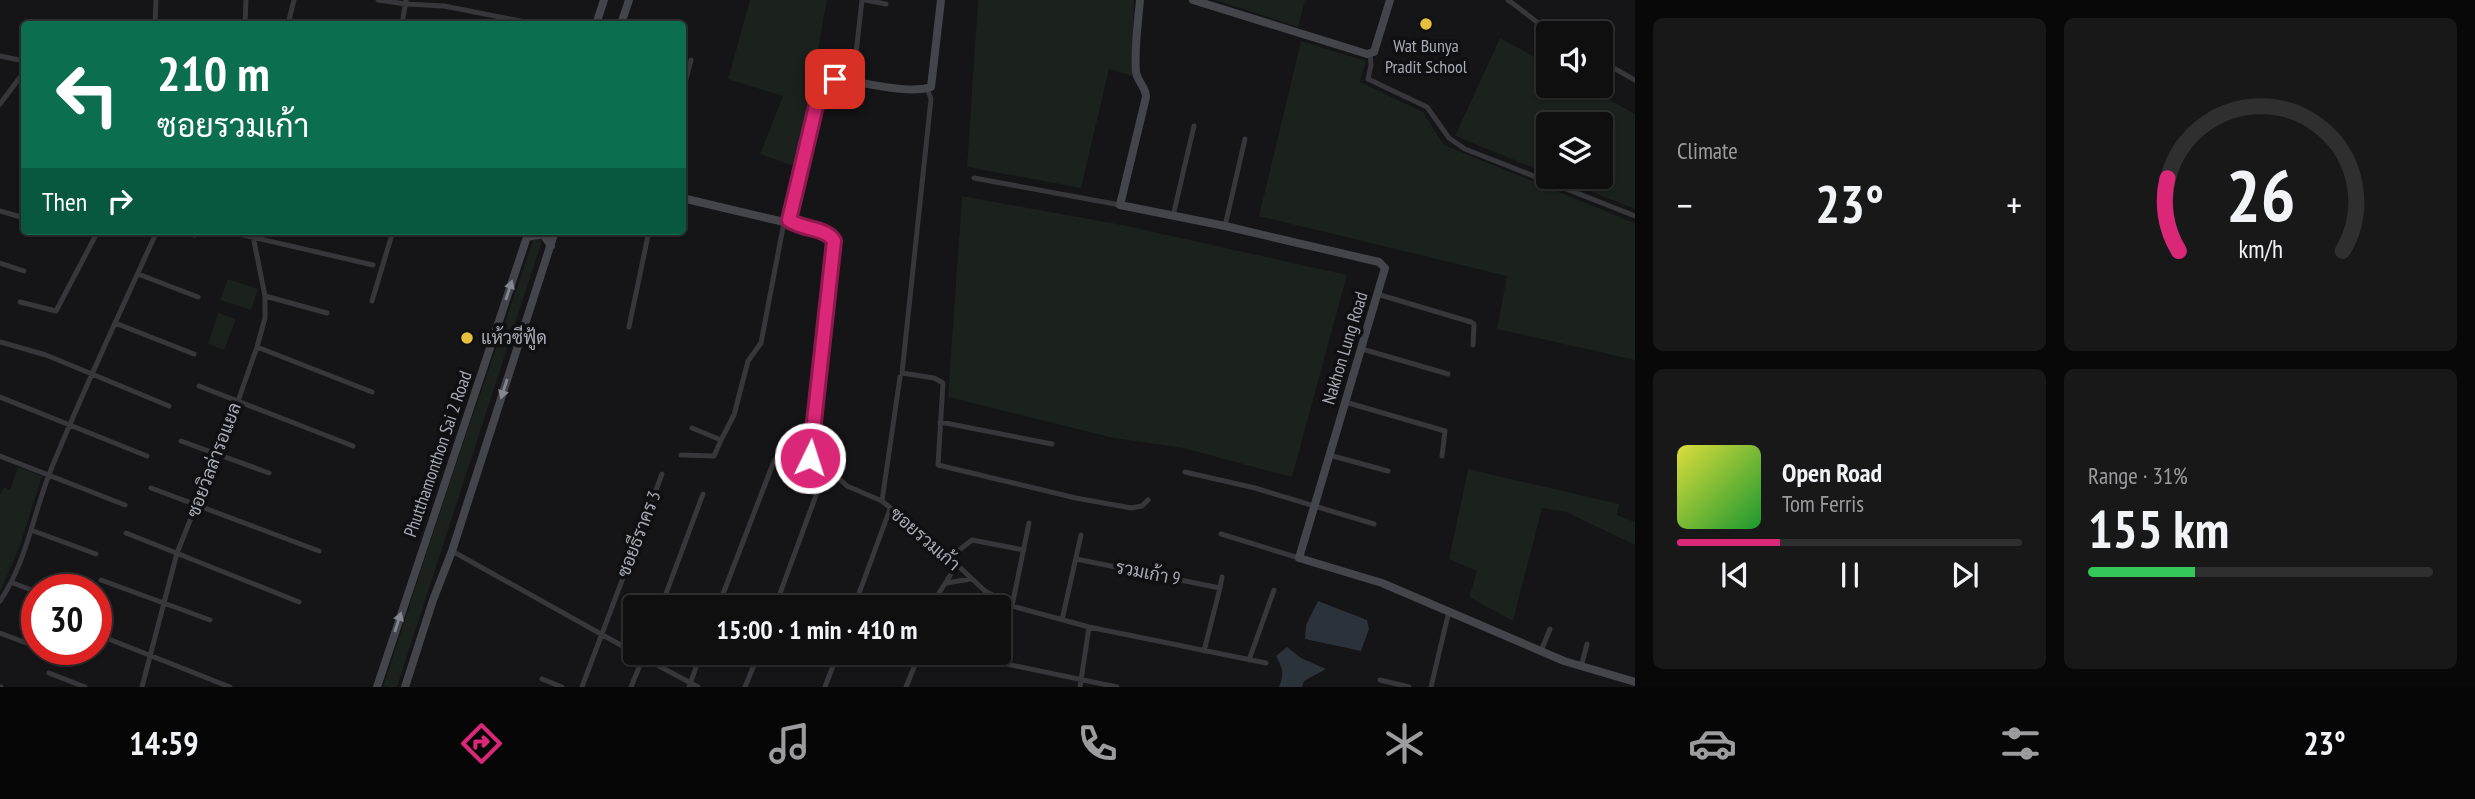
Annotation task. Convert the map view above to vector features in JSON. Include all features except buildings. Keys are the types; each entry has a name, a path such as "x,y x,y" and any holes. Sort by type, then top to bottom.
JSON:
{"street":[{"path":"155,21 156,0"},
{"path":"245,21 246,0"},
{"path":"289,21 294,0"},
{"path":"378,0 444,6 520,21"},
{"path":"597,21 604,0"},
{"path":"622,21 629,0"},
{"path":"853,80 863,0 886,4"},
{"path":"681,455 714,456 734,415 748,361 761,343 786,221 821,85 829,79 908,89 930,87 933,81 941,0"},
{"path":"974,178 1120,205 1146,97 1136,72 1140,0"},
{"path":"1193,0 1354,52 1370,53 1374,52 1377,45 1390,0"},
{"path":"1508,0 1536,23"},
{"path":"403,21 406,2"},
{"path":"1370,53 1368,79 1427,107 1456,144 1635,216"},
{"path":"0,56 21,60"},
{"path":"686,79 691,60"},
{"path":"1613,68 1635,80"},
{"path":"0,104 21,76"},
{"path":"927,88 931,99 902,373 943,383 938,465 1076,498 1131,508 1142,506 1148,500"},
{"path":"1173,216 1195,126"},
{"path":"1226,226 1245,139"},
{"path":"686,199 786,221"},
{"name":"Nakhon Lung Road","path":"1120,205 1226,226 1379,262 1385,271 1299,558"},
{"path":"0,211 21,217"},
{"name":"ซอยรวมเก้า","path":"786,221 829,234 834,241 810,458 832,472 847,486 882,501 985,591 1012,606 1089,627 1266,663"},
{"path":"20,302 57,311 96,235"},
{"path":"0,601 13,583 49,475 91,374 155,235"},
{"name":"ซอยวิลล่ารอแยล","path":"142,687 177,553 238,401 265,318 265,296 253,235"},
{"path":"257,235 373,265"},
{"path":"372,300 392,235"},
{"name":"Phutthamonthon Sai 2 Road","path":"377,687 528,235"},
{"path":"544,235 551,246"},
{"path":"405,687 554,235"},
{"path":"629,327 648,235"},
{"path":"0,263 24,271"},
{"path":"138,274 198,298"},
{"path":"1377,294 1471,322 1474,324 1473,345"},
{"path":"265,296 327,313"},
{"path":"115,323 194,354"},
{"path":"0,342 46,355 169,406"},
{"path":"257,347 372,392"},
{"path":"1362,349 1448,374"},
{"path":"882,501 900,377"},
{"path":"199,386 353,446"},
{"path":"0,397 147,456"},
{"path":"1345,402 1445,431 1442,456"},
{"path":"940,422 1052,444"},
{"path":"692,428 721,440"},
{"path":"181,441 269,473"},
{"path":"723,595 769,473 780,454 784,453 820,474 822,479 779,595"},
{"path":"1329,455 1388,471"},
{"path":"0,456 125,505"},
{"path":"1185,472 1255,488 1374,524"},
{"name":"ซอยธีราคร 3","path":"582,687 600,633 662,474"},
{"path":"151,488 318,551"},
{"path":"666,595 704,494"},
{"path":"858,595 890,509"},
{"path":"1012,606 1029,523"},
{"path":"31,530 96,554"},
{"path":"126,533 299,602"},
{"path":"1221,534 1382,583 1615,682 1635,682"},
{"path":"1062,620 1081,535"},
{"path":"949,558 972,540 1024,550"},
{"path":"452,551 623,646"},
{"name":"รวมเก้า 9","path":"1076,559 1220,587"},
{"path":"940,595 956,566"},
{"path":"1204,651 1222,577"},
{"path":"946,583 971,579"},
{"path":"13,583 21,586"},
{"path":"112,584 210,620"},
{"path":"1249,660 1273,590"},
{"path":"1431,687 1449,611"},
{"path":"1080,687 1089,627"},
{"path":"1541,651 1550,629"},
{"path":"0,633 21,641"},
{"path":"112,640 230,687"},
{"path":"1581,667 1587,644"},
{"path":"631,687 640,665"},
{"path":"659,665 689,685 698,687"},
{"path":"689,685 696,665"},
{"path":"745,687 753,665"},
{"path":"825,687 833,665"},
{"path":"906,687 915,665"},
{"path":"1010,665 1117,687"},
{"path":"49,673 85,687"},
{"path":"542,679 562,687"},
{"path":"1380,680 1409,687"}],"shaded area":[{"path":"750,0 827,0 796,167 760,154 783,96 728,79"},
{"path":"978,0 1134,0 1132,76 1109,69 1081,188 967,167"},
{"path":"1215,0 1305,0 1298,27"},
{"path":"1500,38 1536,58 1536,98 1606,98 1635,114 1635,209 1585,189 1613,189 1613,112 1536,112 1536,169 1455,136"},
{"path":"1301,41 1366,61 1360,82 1423,112 1444,145 1536,183 1536,189 1552,189 1635,223 1635,360 1497,329 1507,276 1259,216"},
{"path":"962,196 1122,225 1347,275 1292,477 1183,448 1114,438 948,397"},
{"path":"534,238 542,238 541,244 397,687 383,687 449,485"},
{"path":"228,279 258,289 251,310 220,300"},
{"path":"218,313 236,319 224,350 208,344"},
{"path":"18,467 42,476 20,546 0,592 0,495 4,487 10,490"},
{"path":"1468,469 1619,504 1617,515 1635,522 1635,545 1566,512 1542,508 1513,621 1469,597 1477,571 1449,559"},
{"path":"1318,601 1367,620 1369,629 1361,651 1305,639 1306,625"},
{"path":"1287,647 1301,658 1326,669 1304,681 1302,687 1279,687 1282,672 1276,656"}],"place":[{"name":"Wat Bunya Pradit School","path":"1426,24"},
{"name":"แห้วซีฟู้ด","path":"467,338"}],"route":[{"path":"810,458 834,241 829,234 795,225 789,220 821,85 824,81 835,79"}]}
